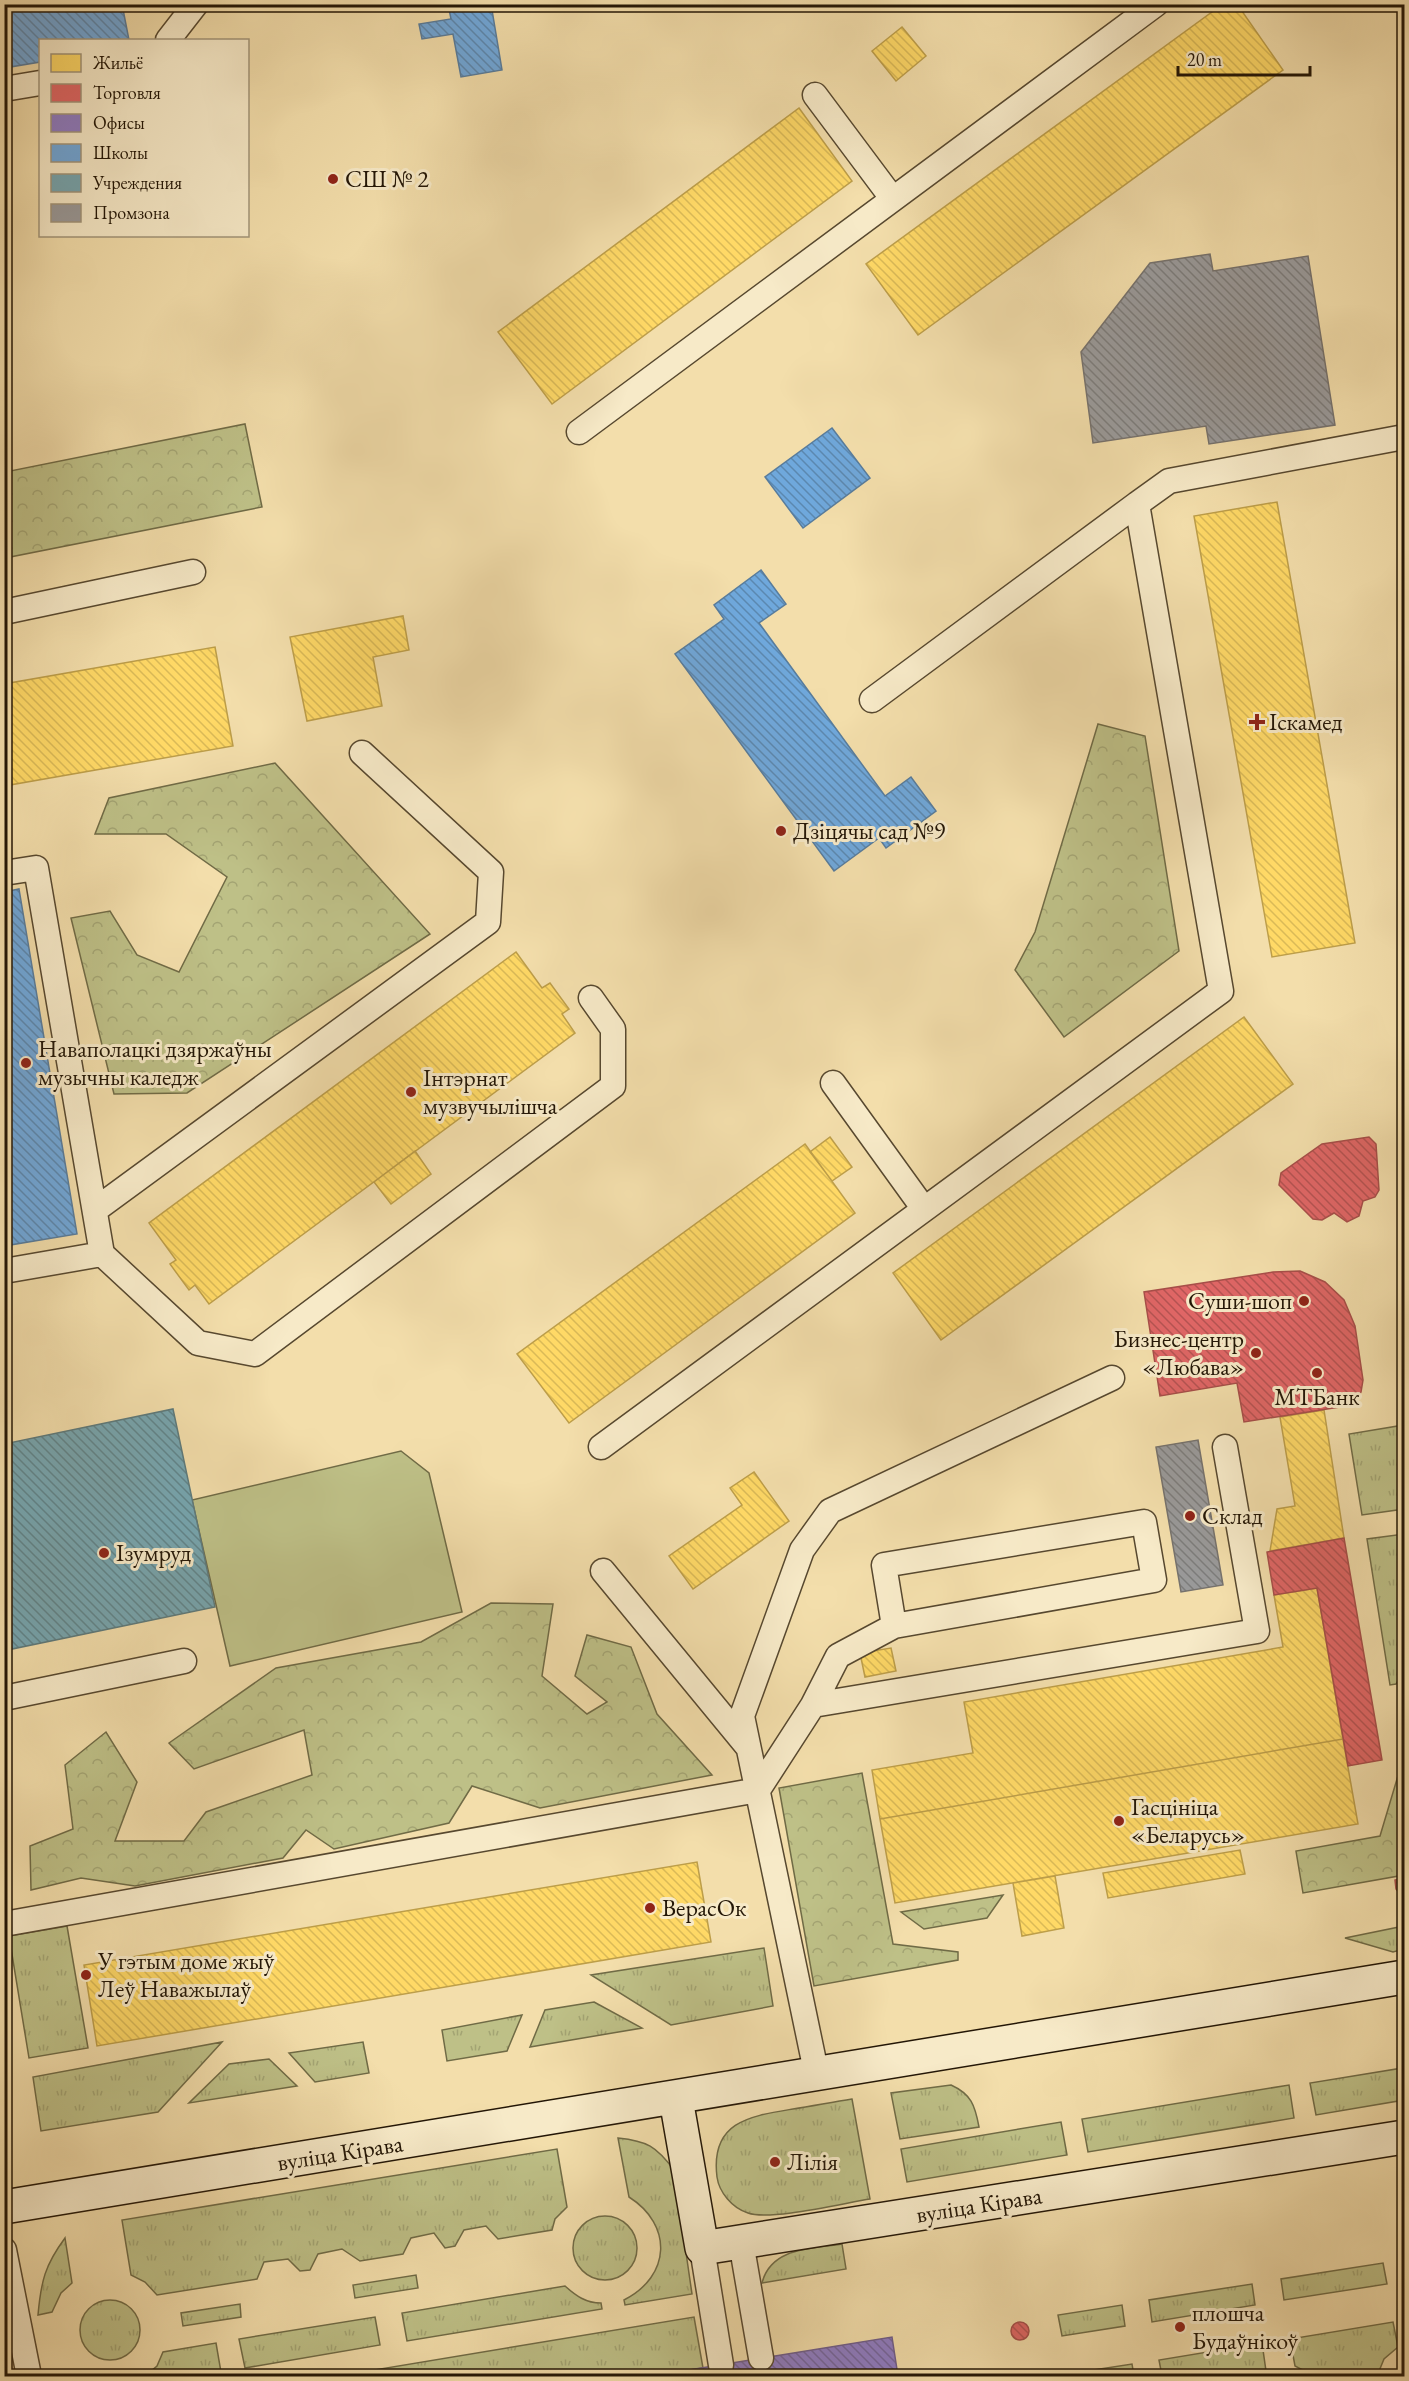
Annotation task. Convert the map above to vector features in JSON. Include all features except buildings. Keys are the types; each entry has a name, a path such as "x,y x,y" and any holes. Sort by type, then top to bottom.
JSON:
{"street":[{"name":"вуліца Кірава","path":"4,2207 817,2076 1404,1977"},
{"path":"676,2099 702,2248"},
{"name":"вуліца Кірава","path":"702,2248 1404,2137"}],"lane":[{"path":"579,432 1156,4"},
{"path":"4,89 39,83"},
{"path":"815,95 892,198"},
{"path":"872,700 1169,481 1404,437"},
{"path":"601,1447 1221,991 1137,504"},
{"path":"4,612 193,572"},
{"path":"95,1210 488,922 490,872 362,753"},
{"path":"4,873 36,868 102,1254 198,1342 255,1354 613,1086 613,1029 591,998"},
{"path":"833,1083 924,1209"},
{"path":"4,1271 102,1254"},
{"path":"817,2076 742,1716 802,1550 830,1511 1112,1378"},
{"path":"813,1705 1257,1631 1225,1447"},
{"path":"4,1924 758,1790 813,1705 838,1656 894,1626 1154,1580 1144,1522 884,1565 894,1626"},
{"path":"603,1571 748,1748"},
{"path":"4,1698 184,1661"},
{"path":"741,2242 760,2358"},
{"path":"702,2248 721,2365"},
{"path":"4,2250 29,2376"}],"green space":[{"path":"245,424 262,507 5,558 5,472"},
{"path":"1098,724 1145,736 1179,951 1064,1037 1015,970 1035,932"},
{"path":"275,763 430,934 187,1093 114,1094 71,918 110,911 137,955 179,972 227,877 166,834 95,834 109,798"},
{"path":"1404,1425 1404,1509 1362,1515 1349,1434"},
{"path":"401,1451 429,1473 462,1612 230,1666 192,1500"},
{"path":"1404,1534 1404,1672 1396,1684 1390,1685 1367,1539"},
{"path":"491,1603 553,1604 542,1676 587,1714 607,1702 575,1676 587,1635 631,1647 657,1714 712,1775 540,1808 472,1786 449,1823 334,1849 306,1830 283,1858 135,1886 81,1878 31,1890 30,1846 73,1829 65,1765 106,1732 137,1782 115,1841 184,1841 206,1812 312,1775 304,1730 194,1769 169,1743 276,1668 421,1642"},
{"path":"1404,1768 1404,1875 1303,1893 1296,1851 1380,1836 1400,1769"},
{"path":"862,1773 893,1944 958,1952 958,1960 814,1986 779,1788"},
{"path":"1003,1895 987,1918 924,1929 901,1912"},
{"path":"67,1926 88,2048 29,2058 9,1936"},
{"path":"1404,1926 1404,1949 1393,1952 1345,1938"},
{"path":"764,1948 773,2006 671,2025 591,1975"},
{"path":"594,2002 642,2028 530,2047 545,2010"},
{"path":"522,2015 507,2051 447,2061 442,2030"},
{"path":"1404,2032 1404,2100 1316,2115 1310,2083 1402,2068"},
{"path":"222,2042 158,2112 41,2131 33,2077"},
{"path":"363,2042 369,2073 315,2082 289,2053"},
{"path":"269,2059 297,2086 189,2103 229,2064"},
{"path":"951,2085 968,2096 976,2112 979,2127 900,2139 891,2093"},
{"path":"1289,2085 1294,2118 1088,2152 1082,2119"},
{"path":"852,2099 870,2199 789,2213 758,2215 742,2211 727,2199 718,2183 717,2158 720,2144 727,2133 737,2125 762,2115"},
{"path":"1061,2122 1067,2155 907,2182 901,2149"},
{"path":"618,2138 650,2146 662,2155 674,2170 692,2294 625,2305 624,2300 640,2290 651,2278 658,2264 661,2250 659,2236 653,2222 643,2208 629,2197"},
{"path":"557,2149 567,2207 555,2219 552,2230 498,2239 486,2226 464,2230 455,2246 445,2248 434,2233 411,2238 403,2254 360,2261 342,2249 318,2254 310,2270 300,2271 288,2259 264,2262 257,2279 157,2295 145,2282 131,2275 122,2220"},
{"path":"605,2216 623,2222 631,2230 637,2248 631,2266 623,2274 605,2280 587,2274 579,2266 573,2248 579,2230 587,2222"},
{"path":"65,2238 72,2283 61,2293 52,2312 38,2315 45,2274"},
{"path":"842,2244 846,2269 762,2283 774,2262 783,2256 806,2249"},
{"path":"1383,2263 1387,2284 1284,2300 1281,2279"},
{"path":"416,2275 418,2288 355,2298 353,2285"},
{"path":"1252,2284 1255,2305 1152,2322 1149,2300"},
{"path":"565,2286 582,2298 601,2303 602,2309 407,2341 402,2313"},
{"path":"104,2300 116,2300 132,2308 138,2318 140,2330 138,2342 132,2352 116,2360 104,2360 88,2352 80,2336 80,2324 88,2308"},
{"path":"240,2304 241,2317 183,2326 181,2313"},
{"path":"1122,2305 1125,2326 1062,2336 1058,2315"},
{"path":"375,2317 380,2345 245,2368 239,2339"},
{"path":"694,2317 703,2368 652,2376 375,2376 374,2370"},
{"path":"1393,2322 1398,2347 1384,2359 1377,2376 1314,2376 1295,2366 1290,2339"},
{"path":"216,2343 221,2372 194,2376 145,2376 157,2366 163,2352"},
{"path":"1262,2343 1266,2371 1259,2376 1162,2376 1159,2360"},
{"path":"1132,2364 1134,2376 1068,2376 1068,2374"}],"place":[{"name":"СШ № 2","path":"333,179"},
{"name":"Іскамед","path":"1257,722"},
{"name":"Дзіцячы сад №9","path":"781,831"},
{"name":"Наваполацкі дзяржаўны музычны каледж","path":"26,1063"},
{"name":"Інтэрнат музвучылішча","path":"411,1092"},
{"name":"Суши-шоп","path":"1304,1301"},
{"name":"Бизнес-центр «Любава»","path":"1256,1353"},
{"name":"МТБанк","path":"1317,1373"},
{"name":"Склад","path":"1190,1516"},
{"name":"Ізумруд","path":"104,1553"},
{"name":"Гасцініца «Беларусь»","path":"1119,1821"},
{"name":"ВерасОк","path":"650,1908"},
{"name":"У гэтым доме жыў Леў Наважылаў","path":"86,1975"},
{"name":"Лілія","path":"775,2162"},
{"name":"плошча Будаўнікоў","path":"1180,2327"}]}
